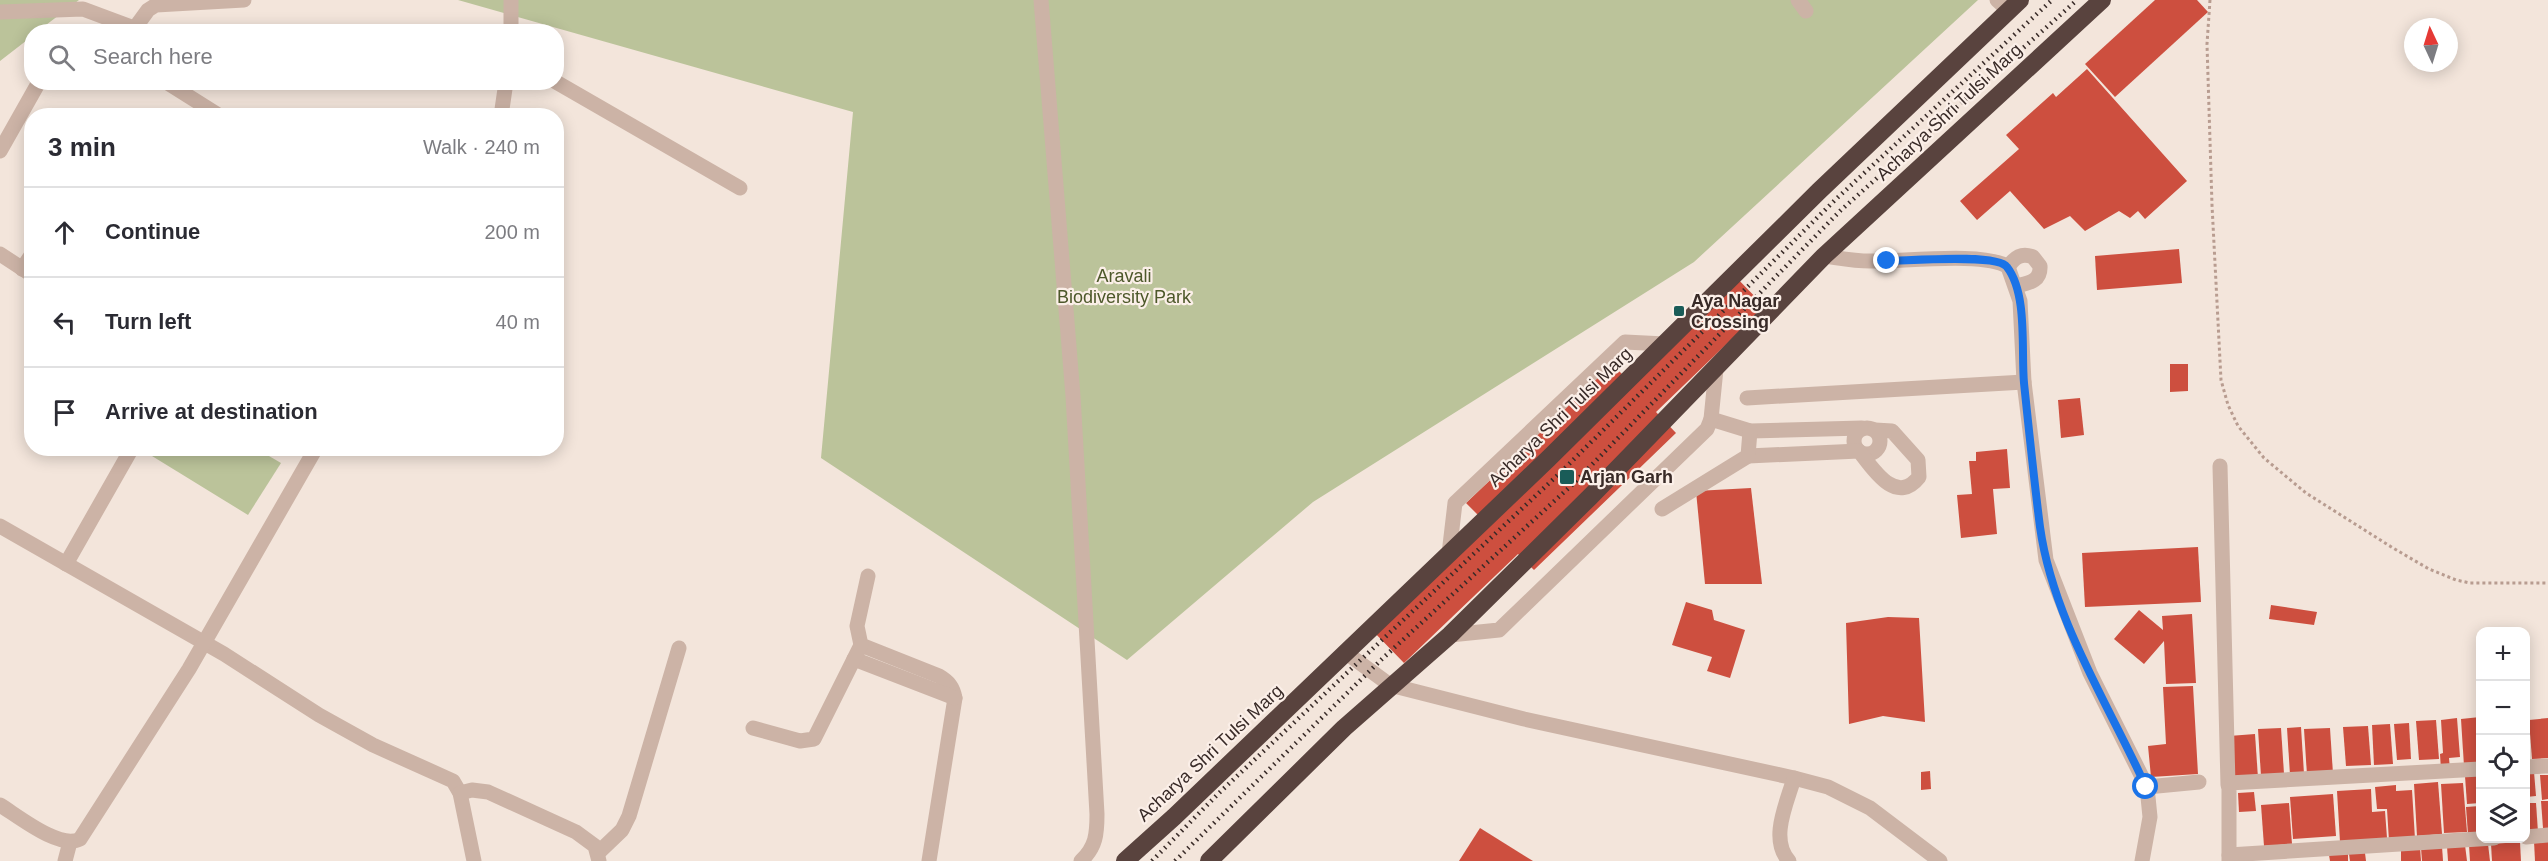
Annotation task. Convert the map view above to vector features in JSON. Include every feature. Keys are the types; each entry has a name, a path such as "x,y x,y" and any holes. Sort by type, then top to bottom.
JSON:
{"highway":[{"name":"Acharya Shri Tulsi Marg","path":"1209,861 1335,736 1390,685 1450,635 1716,369 1824,256 2102,0"},
{"name":"Acharya Shri Tulsi Marg","path":"1125,861 1449,555 2009,4"}],"street":[{"path":"138,24 148,10 160,4 244,0"},
{"path":"511,24 512,0"},
{"path":"1041,0 1072,384 1097,814 1096,840 1089,854 1081,861"},
{"path":"0,12 83,9 119,24"},
{"path":"564,86 740,188"},
{"path":"24,108 34,90"},
{"path":"179,90 207,108"},
{"path":"502,108 505,90"},
{"path":"0,151 24,109"},
{"path":"0,254 24,270"},
{"path":"2008,267 2013,259 2023,255 2033,257 2038,261 2041,271 2039,277 2035,281 2016,286"},
{"path":"1824,256 1869,261 1968,259 2001,262 2008,267 2020,301 2024,382 2040,527 2050,576 2090,673 2146,787 2150,817 2142,861"},
{"path":"1449,555 1455,503 1624,342 1665,344"},
{"path":"1450,635 1499,630 1707,429 1711,419 1716,369"},
{"path":"1747,398 2024,382"},
{"path":"1711,419 1750,431 1869,429 1892,431 1918,460 1919,477 1912,486 1893,487 1880,478 1859,451 1854,439 1869,429"},
{"path":"1662,509 1748,456 1859,451 1871,454 1878,449 1881,441 1869,429"},
{"path":"1748,456 1750,431"},
{"path":"66,564 127,456"},
{"path":"0,805 46,833 70,842 80,839 204,643 311,456"},
{"path":"2220,466 2229,858 2476,839"},
{"path":"0,526 204,643 319,715 373,745 447,777 458,786 474,861"},
{"path":"753,728 800,741 814,739 857,652 857,626 868,576"},
{"path":"460,793 472,790 488,792 576,832 590,840 599,857 622,830 629,816 679,648"},
{"path":"857,652 946,681 952,686 955,699 929,861"},
{"path":"1345,652 1390,685 1524,719 1794,778 1828,788 1870,808 1940,861"},
{"path":"2530,767 2547,766"},
{"path":"2228,785 2244,781 2476,769"},
{"path":"1789,861 1780,847 1779,836 1794,778"},
{"path":"2146,787 2199,782"},
{"path":"2530,837 2548,835"},
{"path":"65,861 70,842"}],"path":[{"path":"2210,0 2207,56 2221,380 2238,426 2264,458 2306,493 2429,570 2470,583 2548,583"}],"green space":[{"path":"0,0 79,0 47,24 24,24 24,42 0,61"},
{"name":"Aravali Biodiversity Park","path":"458,0 1978,0 1694,262 1313,502 1127,660 821,458 853,112 564,30 564,24 543,24"},
{"path":"152,456 269,456 281,463 248,515"}],"building":[{"path":"2155,0 2197,0 2208,12 2115,97 2085,64"},
{"path":"2087,69 2187,181 2145,219 2138,211 2130,218 2119,211 2085,231 2070,216 2044,229 2010,191 1977,220 1960,201 2019,149 2006,135 2053,93 2056,97"},
{"path":"2179,249 2182,283 2097,290 2095,256"},
{"path":"1732,273 1765,307 1656,412 1676,433 1534,570 1518,554 1404,663 1370,628 1483,520 1466,503 1612,364 1624,376"},
{"path":"2170,364 2188,364 2188,391 2170,392"},
{"path":"2080,398 2084,435 2061,438 2058,400"},
{"path":"2007,449 2010,488 1993,489 1997,534 1961,538 1957,495 1972,494 1969,461 1976,461 1976,452"},
{"path":"1751,488 1762,584 1705,584 1696,491"},
{"path":"2198,547 2201,602 2085,607 2082,553"},
{"path":"1686,602 1712,610 1714,620 1745,630 1730,678 1707,671 1712,657 1672,645"},
{"path":"2271,605 2317,612 2314,625 2269,619"},
{"path":"2139,610 2163,630 2162,616 2192,614 2196,683 2166,684 2164,641 2144,664 2114,639"},
{"path":"1888,617 1919,618 1925,722 1883,716 1849,724 1846,623"},
{"path":"2193,686 2198,774 2151,777 2148,746 2166,744 2163,687"},
{"path":"2476,717 2476,765 2464,766 2461,719"},
{"path":"2457,718 2460,757 2449,758 2450,769 2441,770 2440,754 2443,753 2441,720"},
{"path":"2548,718 2548,758 2532,759 2530,720"},
{"path":"2436,720 2439,759 2419,760 2416,721"},
{"path":"2409,723 2411,759 2397,760 2394,724"},
{"path":"2390,724 2393,764 2374,765 2372,725"},
{"path":"2368,726 2371,765 2346,766 2343,727"},
{"path":"2301,727 2304,774 2290,775 2287,728"},
{"path":"2281,728 2284,774 2261,776 2258,729"},
{"path":"2330,728 2333,774 2307,775 2304,729"},
{"path":"2255,734 2258,778 2232,779 2229,736"},
{"path":"1930,771 1931,789 1921,790 1921,772"},
{"path":"2530,772 2534,772 2536,796 2530,797"},
{"path":"2476,775 2476,803 2467,804 2465,776"},
{"path":"2540,775 2548,775 2548,799 2542,800"},
{"path":"2438,782 2442,834 2417,836 2414,784"},
{"path":"2463,783 2467,832 2444,833 2441,784"},
{"path":"2396,785 2396,791 2412,790 2415,839 2389,841 2387,809 2377,809 2375,787"},
{"path":"2371,789 2372,812 2385,811 2387,838 2340,842 2337,791"},
{"path":"2254,792 2256,811 2239,812 2238,793"},
{"path":"2333,794 2336,836 2293,839 2290,797"},
{"path":"2541,801 2548,801 2548,828 2543,828"},
{"path":"2289,803 2292,844 2264,846 2261,805"},
{"path":"2530,803 2536,803 2538,832 2530,833"},
{"path":"2476,806 2476,833 2468,834 2466,807"},
{"path":"1480,828 1533,861 1459,861"},
{"path":"2548,840 2548,861 2535,861 2534,841"},
{"path":"2520,843 2521,861 2492,861 2491,844"},
{"path":"2488,844 2490,861 2470,861 2469,845"},
{"path":"2465,845 2467,861 2448,861 2447,846"},
{"path":"2442,846 2443,861 2422,861 2421,848"},
{"path":"2420,847 2421,861 2401,861 2401,849"},
{"path":"2365,853 2366,861 2350,861 2349,854"},
{"path":"2348,854 2348,861 2330,861 2329,855"}],"railway":[{"path":"1152,861 1219,793 1562,471 1835,200 2052,0"},
{"path":"1175,861 1382,659 1574,483 1840,211 2077,0"}],"place":[{"name":"Aya Nagar Crossing","path":"1679,311"},
{"name":"Arjan Garh","path":"1567,477"}],"route":[{"path":"1887,261 1968,259 2001,262 2008,267 2020,301 2024,382 2040,527 2050,576 2090,673 2146,787"}]}
